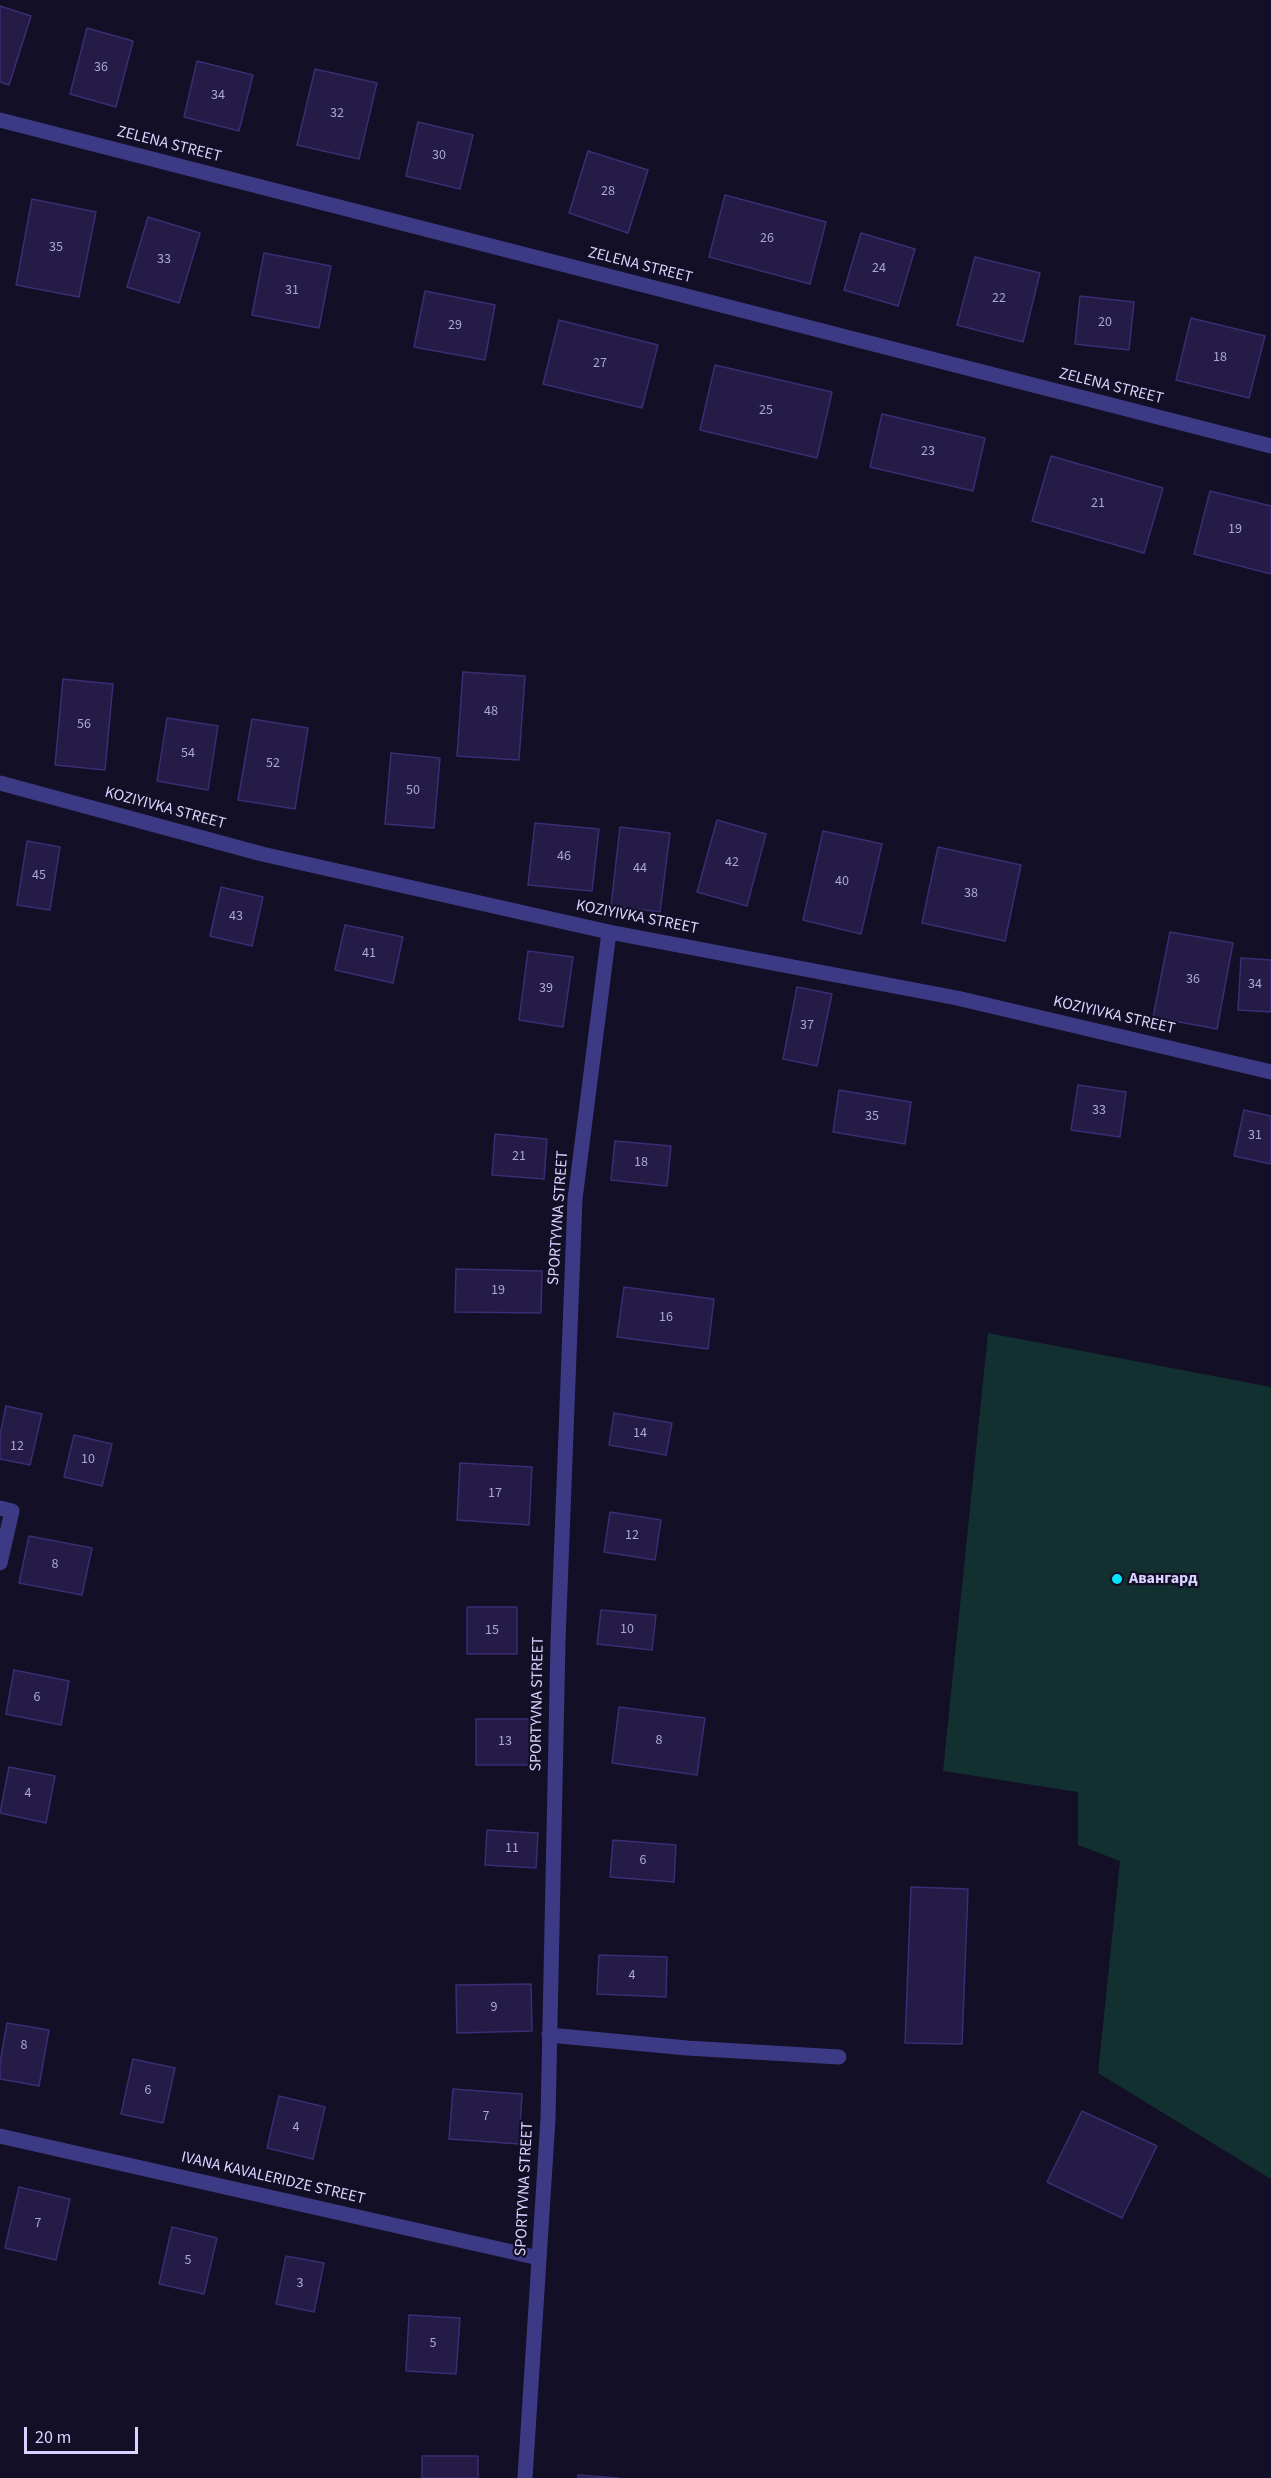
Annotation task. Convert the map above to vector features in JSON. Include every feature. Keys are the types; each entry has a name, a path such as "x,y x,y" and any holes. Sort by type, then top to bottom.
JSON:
{"street":[{"name":"ZELENA STREET","path":"0,120 1271,446"},
{"name":"KOZIYIVKA STREET","path":"0,783 262,854 609,932 957,998 1271,1072"},
{"name":"SPORTYVNA STREET","path":"525,2478 548,2119 558,1641 575,1199 609,932"},
{"path":"0,1508 12,1511 0,1563"},
{"path":"549,2035 687,2048 839,2057"},
{"name":"IVANA KAVALERIDZE STREET","path":"0,2136 539,2258"}],"green space":[{"name":"Авангард","path":"988,1333 1271,1387 1271,2179 1098,2073 1120,1861 1078,1845 1078,1792 943,1771"}],"building":[{"path":"0,6 31,16 9,85 0,82"},
{"path":"87,28 133,41 116,107 70,94"},
{"path":"197,61 253,75 239,131 184,117"},
{"path":"315,69 377,83 359,159 297,145"},
{"path":"418,122 473,135 460,189 406,176"},
{"path":"588,151 648,170 628,233 569,213"},
{"path":"725,195 826,222 810,284 709,257"},
{"path":"32,199 96,212 79,297 16,285"},
{"path":"148,217 200,233 179,303 127,287"},
{"path":"861,233 915,249 898,306 844,290"},
{"path":"264,253 331,266 319,328 252,315"},
{"path":"975,257 1040,273 1023,342 957,325"},
{"path":"425,291 495,305 485,360 414,347"},
{"path":"1080,296 1134,302 1129,350 1075,344"},
{"path":"1191,318 1265,336 1249,398 1176,380"},
{"path":"559,320 658,345 642,408 543,384"},
{"path":"715,365 832,392 817,458 700,430"},
{"path":"882,414 985,438 973,491 870,467"},
{"path":"1051,456 1163,488 1144,553 1032,521"},
{"path":"1210,491 1271,506 1271,574 1194,554"},
{"path":"463,672 525,676 519,760 457,756"},
{"path":"63,679 113,684 105,770 55,765"},
{"path":"167,718 218,726 208,790 157,781"},
{"path":"252,719 308,728 295,809 238,800"},
{"path":"391,753 440,758 434,828 385,824"},
{"path":"717,820 766,834 747,906 697,892"},
{"path":"535,823 599,829 592,891 528,885"},
{"path":"620,827 670,833 660,912 611,906"},
{"path":"823,831 882,844 861,934 803,920"},
{"path":"27,841 60,847 50,910 17,905"},
{"path":"938,847 1021,865 1005,941 922,923"},
{"path":"221,887 263,897 252,946 210,936"},
{"path":"345,925 403,937 393,983 335,970"},
{"path":"1170,932 1233,943 1217,1029 1153,1017"},
{"path":"528,951 573,957 563,1027 519,1020"},
{"path":"1241,958 1271,960 1271,1012 1238,1010"},
{"path":"797,987 832,994 817,1066 783,1059"},
{"path":"1078,1085 1126,1092 1120,1137 1071,1130"},
{"path":"839,1090 911,1102 905,1144 833,1132"},
{"path":"1244,1110 1271,1116 1271,1164 1234,1156"},
{"path":"495,1134 547,1139 544,1179 492,1175"},
{"path":"615,1141 671,1146 667,1186 611,1180"},
{"path":"456,1269 542,1271 541,1313 455,1312"},
{"path":"624,1287 714,1299 708,1349 617,1337"},
{"path":"6,1406 42,1414 30,1465 0,1459 0,1435"},
{"path":"614,1413 672,1423 666,1455 609,1445"},
{"path":"74,1435 112,1444 102,1486 64,1477"},
{"path":"460,1463 532,1467 529,1525 457,1520"},
{"path":"610,1512 661,1520 655,1560 604,1552"},
{"path":"29,1536 92,1548 82,1595 19,1583"},
{"path":"467,1607 517,1607 517,1654 467,1654"},
{"path":"601,1610 656,1615 652,1650 597,1644"},
{"path":"14,1670 69,1681 61,1725 6,1714"},
{"path":"619,1707 705,1718 697,1775 612,1763"},
{"path":"476,1719 534,1719 533,1765 476,1765"},
{"path":"9,1767 55,1776 46,1823 0,1813"},
{"path":"487,1830 538,1833 536,1868 485,1865"},
{"path":"613,1840 676,1845 674,1882 610,1877"},
{"path":"911,1887 968,1889 962,2044 905,2043"},
{"path":"599,1955 667,1957 666,1997 597,1994"},
{"path":"531,1984 532,2031 457,2033 456,1985"},
{"path":"7,2023 49,2030 39,2086 0,2079 0,2063"},
{"path":"133,2059 175,2068 163,2123 121,2114"},
{"path":"453,2089 522,2094 519,2144 449,2139"},
{"path":"279,2096 325,2107 313,2159 267,2148"},
{"path":"1082,2111 1157,2146 1122,2218 1047,2182"},
{"path":"19,2187 70,2199 56,2260 5,2248"},
{"path":"172,2227 217,2238 204,2294 159,2284"},
{"path":"286,2256 324,2263 314,2312 276,2304"},
{"path":"409,2315 460,2318 456,2374 406,2371"},
{"path":"422,2456 478,2456 478,2478 422,2478"},
{"path":"578,2475 618,2478 578,2478"}],"place":[{"name":"Авангард","path":"1117,1579"}]}
